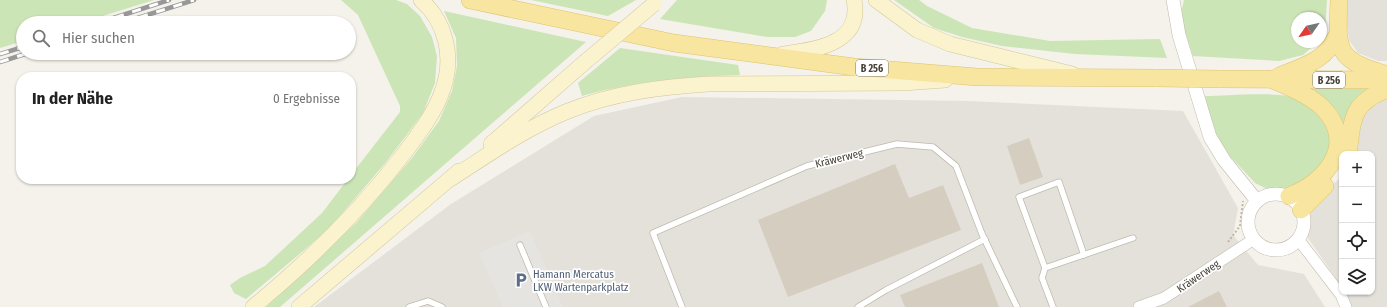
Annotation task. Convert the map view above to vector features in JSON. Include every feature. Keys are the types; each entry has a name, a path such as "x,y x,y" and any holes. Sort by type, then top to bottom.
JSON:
{"main road":[{"path":"253,307 305,263 356,211 415,139 439,100 448,66 446,41 442,28 436,17 421,0"},
{"name":"B 256","path":"470,0 674,43 768,57 854,67 977,76 1387,80"},
{"path":"768,57 820,49 835,42 848,30 852,22 854,0"},
{"path":"876,0 918,30 950,44 1088,77"},
{"path":"1271,79 1316,60 1332,47 1337,35 1338,0"},
{"path":"299,307 452,178 656,2"},
{"path":"1337,35 1342,49 1353,63 1387,75"},
{"path":"452,178 518,136 542,123 568,111 618,95 678,86 708,84 903,84 977,76"},
{"path":"1271,79 1305,96 1321,107 1333,123 1339,142 1335,157 1327,171 1311,185 1289,196"},
{"path":"1348,151 1353,119 1358,107 1368,98 1387,89"},
{"path":"1301,210 1339,170"}],"street":[{"path":"1173,0 1178,35 1208,131 1220,154 1257,201"},
{"path":"1276,194 1289,196 1301,210 1304,222 1298,239 1287,248 1272,250 1265,248 1254,239 1248,222 1251,211 1257,201 1267,195 1276,194"},
{"name":"Kräwerweg","path":"1139,307 1164,298 1254,239"},
{"path":"1298,239 1341,295 1346,307"}],"lane":[{"name":"Kräwerweg","path":"682,307 653,233 807,166 897,144 933,147 956,166 985,238 1018,307"},
{"path":"1053,307 1042,278 1045,268 1018,197 1059,182 1084,255"},
{"path":"858,307 886,290 985,238"},
{"path":"1045,268 1133,238"},
{"path":"520,245 546,307"},
{"path":"409,307 428,301 442,307"}],"path":[{"path":"1227,244 1240,226 1243,200 1241,181"}],"shaded area":[{"path":"1346,0 1387,0 1387,61 1378,61 1358,53 1349,40 1345,13"},
{"path":"682,97 969,101 1183,111 1238,208 1233,235 1258,265 1304,274 1325,307 314,307 451,204 594,116"},
{"path":"1387,97 1387,307 1351,307 1345,295 1375,295 1375,151 1354,151 1365,108"},
{"path":"1339,179 1339,283 1308,238 1310,211 1316,200"},
{"name":"Hamann Mercatus LKW Wartenparkplatz","path":"530,231 563,307 503,307 479,253"}],"green space":[{"path":"0,0 154,0 103,16 16,16 16,43 0,48"},
{"path":"341,0 396,0 407,4 420,16 432,37 437,56 435,83 423,113 387,161 328,230 246,299 234,293 230,285 240,278 265,266 322,213 344,184 356,184 356,169 400,112 400,106 358,15"},
{"path":"531,0 636,0 608,16"},
{"path":"677,0 827,0 825,11 811,31 795,37 767,37 660,19"},
{"path":"894,0 919,0 927,6 972,28 1050,41 1160,39 1167,58 1075,54 1002,46 962,37 934,28"},
{"path":"1184,0 1327,0 1326,12 1291,12 1291,48 1311,48 1303,55 1279,61 1193,56 1180,17"},
{"path":"444,11 586,42 280,307 266,307 357,222 412,158 439,121 452,91 457,66 456,38"},
{"path":"620,48 738,65 740,75 700,77 641,83 582,96 578,83"},
{"path":"1372,88 1347,140 1301,89"},
{"path":"1259,94 1274,95 1288,96 1310,103 1333,132 1327,168 1290,191 1267,189 1255,183 1228,154 1218,139 1210,119 1205,96"}],"building":[{"path":"1029,138 1043,177 1020,185 1007,146"},
{"path":"895,164 909,198 943,185 961,230 788,297 758,220"},
{"path":"982,263 999,307 905,307 900,295"},
{"path":"1219,291 1227,307 1188,307"}],"railway":[{"path":"120,16 169,0"},
{"path":"144,16 194,0"},
{"path":"0,54 16,49"},
{"path":"0,62 16,57"}],"place":[{"name":"Hamann Mercatus LKW Wartenparkplatz","path":"521,280"}]}
